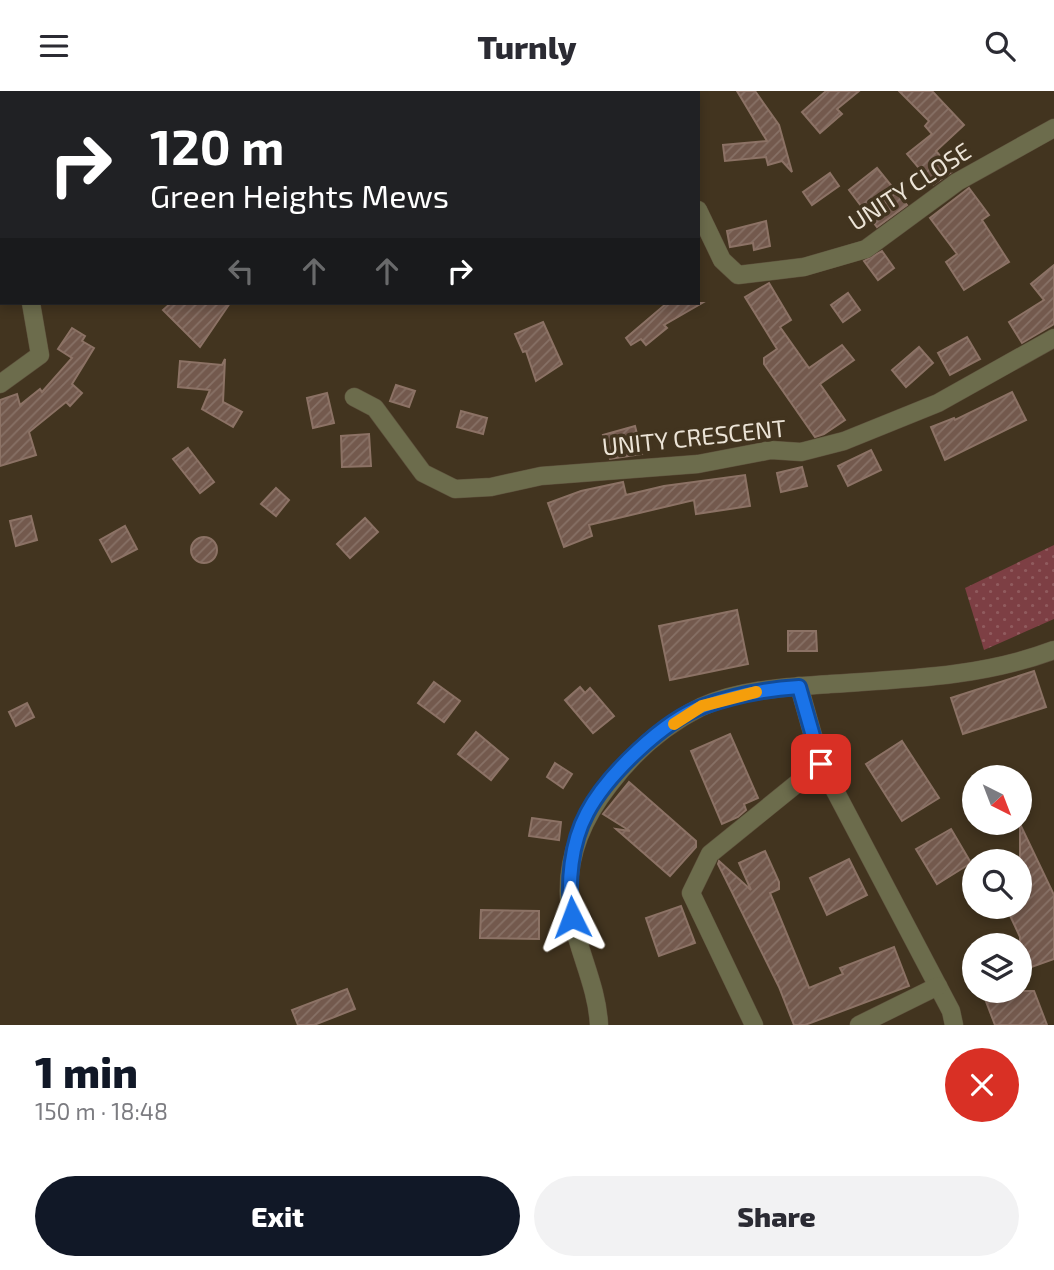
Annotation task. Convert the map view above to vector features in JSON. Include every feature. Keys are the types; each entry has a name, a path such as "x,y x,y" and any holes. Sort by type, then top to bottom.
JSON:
{"street":[{"name":"UNITY CLOSE","path":"700,213 722,260 738,275 804,267 866,249 957,182 1054,128"},
{"path":"0,384 40,355 31,305"},
{"name":"UNITY CRESCENT","path":"354,397 375,408 423,473 454,489 491,487 541,476 698,464 771,450 801,452 833,443 938,403 1054,338"},
{"path":"599,1025 576,938 569,895 574,852 587,812 618,772 654,737 702,706 764,690 928,677 1017,664 1054,650"},
{"path":"799,687 821,764 951,1011 954,1025"},
{"path":"754,1025 691,893 710,853 821,764"},
{"path":"859,1025 938,986"}],"shaded area":[{"path":"1054,545 1054,619 984,650 965,588"}],"building":[{"path":"737,91 755,91 779,125 792,172 782,161 768,165 766,157 725,161 723,145 767,141"},
{"path":"826,91 859,91 837,109 842,114 820,133 802,112"},
{"path":"899,91 932,91 964,125 936,151 953,171 933,185 907,154 932,134 925,126 929,121"},
{"path":"877,168 907,205 877,227 849,190"},
{"path":"830,173 839,186 812,205 803,192"},
{"path":"969,188 989,215 982,220 1009,262 964,290 946,262 957,254 930,218"},
{"path":"766,221 770,246 754,250 753,243 730,247 727,231"},
{"path":"882,251 894,268 878,280 864,261"},
{"path":"1054,265 1054,324 1022,343 1009,322 1044,300 1031,284"},
{"path":"769,283 791,320 780,327 809,368 842,345 854,360 820,384 845,420 815,437 764,364 764,358 777,349 745,297"},
{"path":"848,293 860,310 843,322 831,305"},
{"path":"169,305 229,305 200,347 163,310"},
{"path":"665,305 699,305 664,325 667,328 646,345 641,339 631,345 626,338"},
{"path":"543,322 562,364 536,381 526,351 523,352 515,334"},
{"path":"72,328 85,336 82,341 94,348 72,384 82,393 70,406 66,402 29,432 36,455 0,466 0,400 17,394 20,405 40,389 42,392 72,358 58,349"},
{"path":"967,337 980,359 950,375 938,353"},
{"path":"919,347 933,363 906,387 892,370"},
{"path":"225,359 223,402 242,412 233,427 202,409 210,390 178,387 180,361 222,365"},
{"path":"396,385 415,391 409,407 390,401"},
{"path":"1012,392 1026,420 945,460 931,427 954,418 955,420"},
{"path":"327,393 334,423 313,428 307,398"},
{"path":"461,411 487,418 483,434 457,427"},
{"path":"635,426 642,454 610,459 603,435"},
{"path":"369,434 371,466 342,467 341,436"},
{"path":"188,448 214,482 200,493 173,459"},
{"path":"871,450 881,470 848,486 838,466"},
{"path":"802,467 807,486 781,492 777,473"},
{"path":"745,475 750,506 696,514 694,500 589,525 592,536 564,547 548,503 581,491 623,482 626,495 664,486"},
{"path":"276,488 289,500 276,516 261,504"},
{"path":"31,516 37,540 16,546 10,521"},
{"path":"365,518 378,532 350,558 337,544"},
{"path":"125,526 137,549 112,562 100,540"},
{"path":"204,537 213,541 217,550 213,559 204,563 195,559 191,550 195,541"},
{"path":"737,610 748,664 670,680 659,626"},
{"path":"788,631 816,631 817,651 788,651"},
{"path":"1034,671 1046,707 963,734 951,698"},
{"path":"434,682 460,701 444,722 418,703"},
{"path":"580,687 585,693 590,688 614,716 593,733 565,700"},
{"path":"27,703 34,717 16,726 9,712"},
{"path":"476,732 508,759 491,780 458,754"},
{"path":"730,734 758,798 744,804 746,810 738,817 722,824 691,751"},
{"path":"902,741 939,798 902,821 866,764"},
{"path":"555,763 572,774 563,788 547,777"},
{"path":"629,782 696,841 696,847 670,876 616,829 630,831 603,814"},
{"path":"532,818 561,822 559,840 529,836"},
{"path":"951,829 963,849 962,869 937,884 916,849"},
{"path":"1020,835 1025,835 1032,849 1020,849"},
{"path":"1032,849 1054,895 1054,959 1032,967 1032,933 1018,933 1012,919 1032,919"},
{"path":"765,851 779,882 779,889 770,893 809,988 843,974 840,968 894,947 909,986 805,1025 794,1025 779,987 718,864 719,861 751,890 739,863"},
{"path":"849,859 867,895 827,915 810,878"},
{"path":"681,906 695,943 659,956 646,918"},
{"path":"481,910 539,911 539,939 480,938"},
{"path":"347,989 355,1009 314,1025 298,1025 292,1010"},
{"path":"1034,991 1047,1025 995,1025 987,1003 1032,1003"}],"slow traffic":[{"path":"674,724 702,706 756,692"}],"route":[{"path":"572,917 569,895 574,852 587,812 618,772 654,737 702,706 764,690 799,687 821,764"}]}
